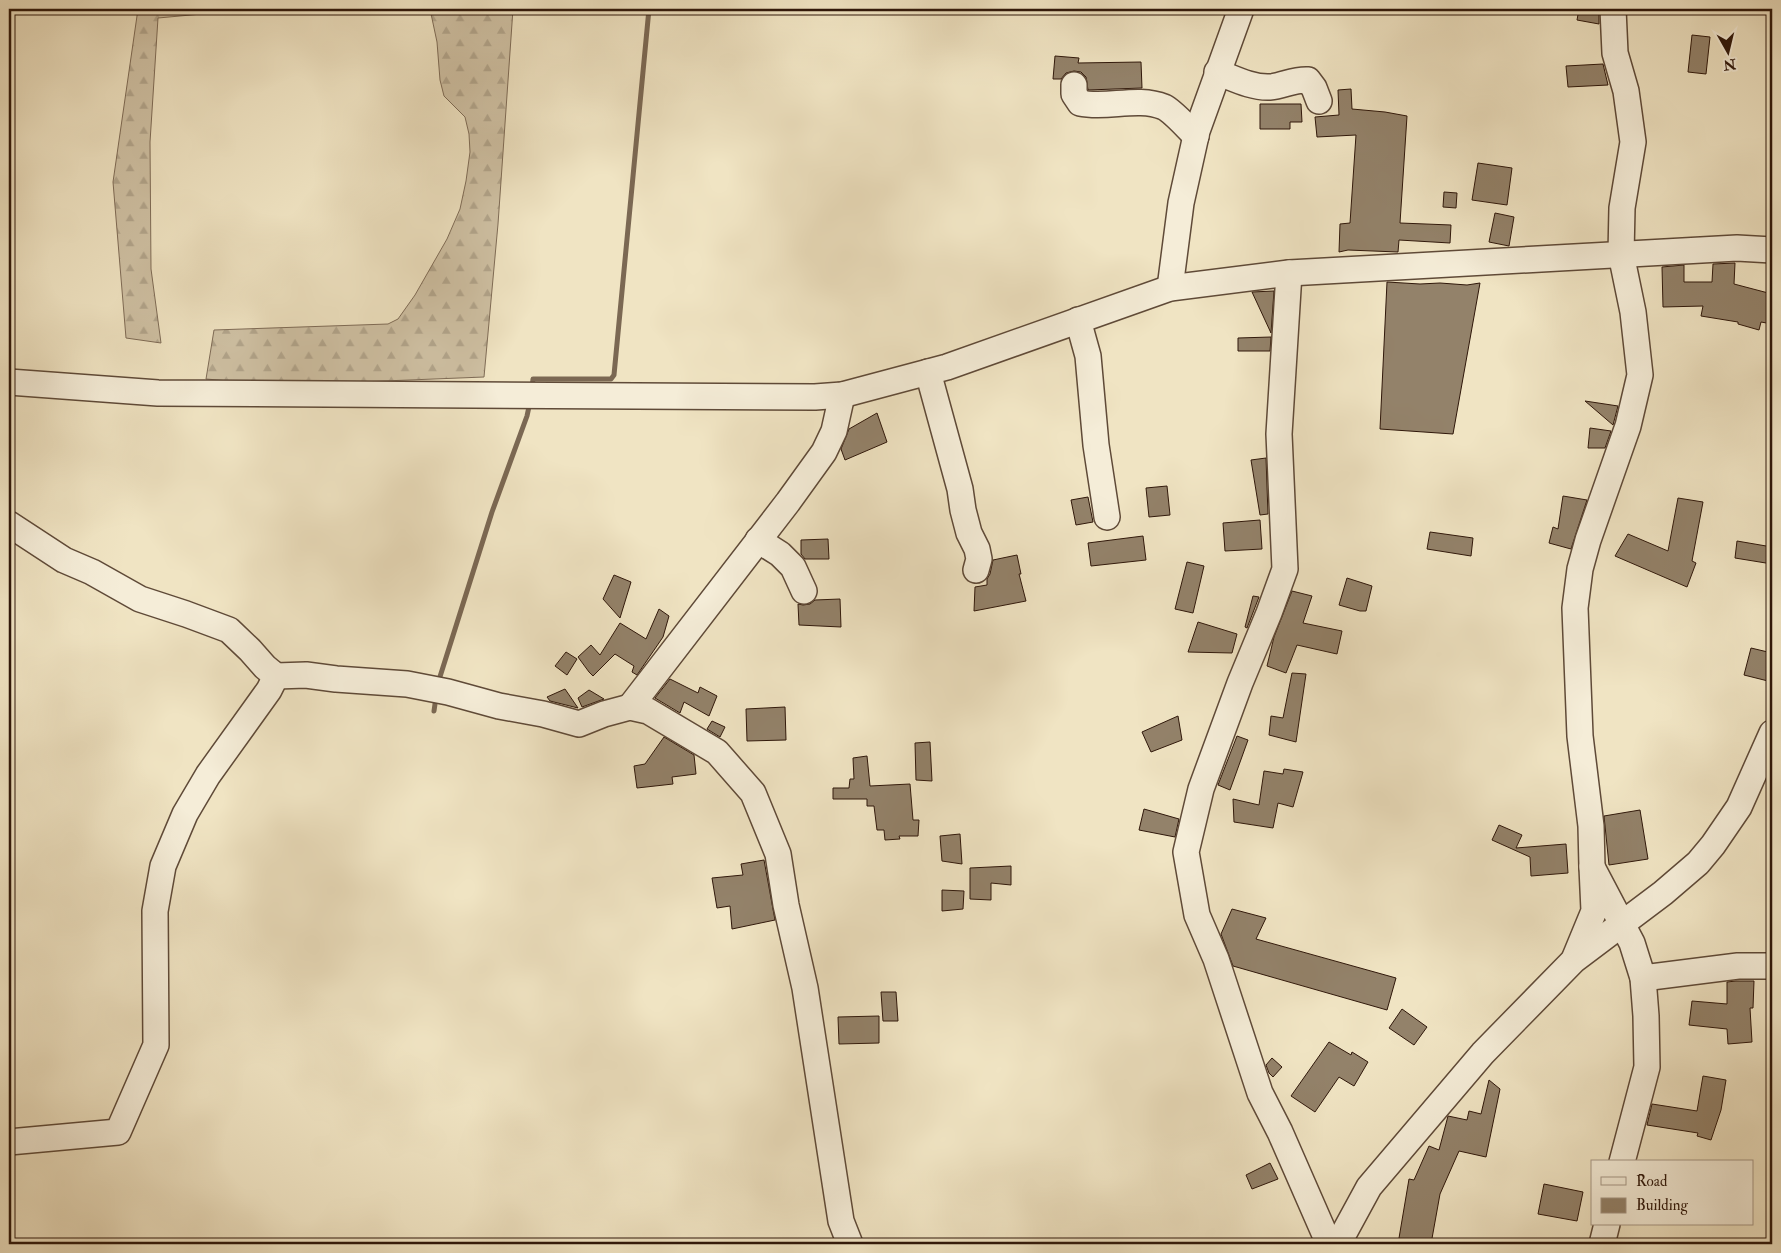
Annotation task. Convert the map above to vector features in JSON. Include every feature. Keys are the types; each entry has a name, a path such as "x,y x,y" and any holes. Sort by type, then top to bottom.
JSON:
{"street":[{"path":"1170,288 1180,203 1196,136 1241,9"},
{"path":"1574,960 1594,911 1591,826 1580,736 1575,608 1580,569 1588,540 1628,426 1640,375 1633,312 1620,254 1622,208 1633,142 1626,91 1614,53 1613,9"},
{"path":"1218,72 1255,86 1268,88 1299,80 1308,80 1314,88 1319,101"},
{"path":"1074,85 1074,94 1080,102 1094,106 1143,102 1166,108 1196,136"},
{"path":"9,382 158,393 552,397 815,397 842,395 947,367 1170,288 1289,273 1737,248 1772,250"},
{"path":"1289,273 1279,434 1285,569 1240,683 1202,789 1186,852 1197,915 1216,959 1260,1093 1280,1132 1330,1244"},
{"path":"1078,320 1088,356 1096,445 1107,517"},
{"path":"928,372 960,489 969,533 977,549 979,559 976,570"},
{"path":"630,708 824,452 834,431 842,395"},
{"path":"9,524 64,560 92,572 140,599 229,630 250,650 264,667 276,676 306,675 407,684 448,692 499,706 543,714 579,724 604,714 630,708 648,711 716,752 753,793 778,854 786,905 804,988 841,1221 850,1244"},
{"path":"758,540 780,554 793,567 804,591"},
{"path":"9,1143 118,1132 156,1045 155,911 163,866 185,814 208,775 269,690 276,676"},
{"path":"1338,1244 1369,1187 1483,1053 1574,960 1662,893 1714,845 1739,807 1772,733"},
{"path":"1592,867 1623,922 1644,978 1647,1067 1623,1160"},
{"path":"1644,978 1738,966 1772,966"},
{"path":"1602,1244 1606,1226"}],"green space":[{"path":"138,9 256,9 158,18 150,142 151,269 161,343 126,338 113,182"},
{"path":"430,9 513,9 498,224 484,377 265,384 206,379 214,330 388,324 398,319 415,295 447,239 460,209 470,152 469,134 465,117 444,96 440,80 437,42"}],"building":[{"path":"1579,9 1599,9 1599,24 1577,20"},
{"path":"1692,35 1710,37 1706,74 1688,72"},
{"path":"1055,56 1079,58 1078,63 1141,62 1142,88 1088,90 1086,77 1081,72 1074,71 1066,73 1061,79 1053,79"},
{"path":"1603,64 1608,85 1568,87 1566,66"},
{"path":"1351,89 1352,109 1407,116 1400,223 1451,225 1450,243 1399,240 1398,252 1348,250 1339,252 1340,224 1350,223 1356,135 1317,137 1315,117 1339,115 1338,90"},
{"path":"1260,104 1301,104 1302,122 1290,122 1290,129 1260,129"},
{"path":"1478,163 1512,168 1507,205 1472,200"},
{"path":"1444,192 1457,193 1456,208 1443,207"},
{"path":"1495,213 1514,217 1509,246 1489,242"},
{"path":"1735,263 1734,284 1772,294 1772,324 1761,322 1759,330 1738,324 1738,322 1701,316 1703,306 1663,307 1662,267 1684,265 1684,282 1712,282 1713,264"},
{"path":"1387,282 1467,285 1480,283 1453,434 1380,429"},
{"path":"1274,291 1271,333 1252,292"},
{"path":"1271,337 1270,351 1238,351 1238,338"},
{"path":"1585,401 1618,406 1613,425"},
{"path":"877,413 887,442 845,460 841,449 849,429"},
{"path":"1590,428 1611,431 1605,448 1588,448"},
{"path":"1266,458 1268,514 1260,515 1251,460"},
{"path":"1167,486 1170,515 1149,517 1146,488"},
{"path":"1563,496 1587,500 1571,549 1549,543 1553,527 1558,529"},
{"path":"1088,497 1093,522 1076,525 1071,500"},
{"path":"1678,498 1703,502 1692,561 1696,563 1687,587 1615,556 1628,534 1668,551"},
{"path":"1260,520 1262,549 1225,551 1223,523"},
{"path":"1430,532 1473,538 1471,556 1427,549"},
{"path":"1143,536 1146,560 1091,566 1088,543"},
{"path":"828,539 829,559 805,559 801,554 801,540"},
{"path":"1737,541 1772,547 1772,564 1735,558"},
{"path":"1017,555 1021,574 1019,574 1026,601 974,611 975,587 987,585 993,560"},
{"path":"1187,562 1204,566 1193,613 1175,609"},
{"path":"614,575 631,582 620,618 603,599"},
{"path":"1347,578 1372,586 1366,611 1339,605"},
{"path":"1292,591 1312,596 1303,623 1342,631 1337,654 1297,645 1286,673 1267,666 1274,637"},
{"path":"1253,596 1259,597 1247,628 1245,627"},
{"path":"840,599 841,627 799,625 798,604 810,604 815,600"},
{"path":"659,609 669,616 663,637 637,675 632,672 634,666 615,654 593,676 589,672 578,657 591,645 600,655 620,623 646,639"},
{"path":"1198,622 1237,634 1232,653 1188,652"},
{"path":"1751,648 1772,653 1772,682 1744,675"},
{"path":"566,652 577,659 567,675 555,666"},
{"path":"1292,673 1306,674 1296,742 1269,735 1271,716 1283,718"},
{"path":"670,679 698,693 700,687 717,696 709,716 684,702 680,713 655,698"},
{"path":"565,689 578,708 550,701 547,697"},
{"path":"589,690 604,699 582,707 578,698"},
{"path":"785,707 786,740 747,741 746,709"},
{"path":"1178,716 1182,740 1151,752 1142,732"},
{"path":"712,721 725,727 720,737 707,729"},
{"path":"1237,736 1248,740 1230,790 1218,785"},
{"path":"664,737 694,755 696,774 672,777 673,784 637,788 634,766 645,764"},
{"path":"930,742 932,781 916,780 915,743"},
{"path":"867,756 870,786 910,784 913,820 919,820 918,836 899,836 900,839 885,840 884,830 877,830 874,806 867,806 867,799 833,799 833,788 849,788 850,779 854,779 853,758"},
{"path":"1284,769 1303,772 1293,807 1278,803 1273,828 1234,822 1233,799 1259,805 1264,771 1283,774"},
{"path":"1144,809 1179,819 1175,837 1139,830"},
{"path":"1640,810 1648,859 1609,865 1604,816"},
{"path":"1499,825 1522,835 1516,848 1566,844 1568,873 1531,876 1530,857 1492,840"},
{"path":"960,834 962,864 942,861 940,836"},
{"path":"764,860 775,920 732,929 730,906 717,908 712,878 743,875 741,864"},
{"path":"1011,866 1011,885 991,883 991,900 970,899 970,868"},
{"path":"942,890 964,891 963,909 942,911"},
{"path":"1232,909 1266,918 1256,939 1396,978 1387,1010 1233,966 1221,934"},
{"path":"1754,981 1753,1008 1750,1008 1752,1042 1728,1044 1727,1029 1689,1025 1692,1001 1727,1004 1727,982"},
{"path":"881,992 896,992 898,1021 883,1021"},
{"path":"1402,1009 1427,1027 1414,1045 1389,1028"},
{"path":"879,1016 879,1043 839,1044 838,1017"},
{"path":"1329,1042 1351,1055 1352,1052 1368,1062 1354,1086 1339,1077 1315,1112 1291,1096"},
{"path":"1272,1058 1282,1067 1273,1077 1266,1065"},
{"path":"1703,1076 1726,1080 1721,1110 1711,1140 1697,1136 1698,1133 1647,1125 1652,1104 1697,1111"},
{"path":"1489,1080 1500,1089 1486,1157 1459,1151 1440,1194 1431,1244 1398,1244 1409,1179 1414,1180 1429,1146 1439,1150 1448,1116 1467,1120 1469,1111 1481,1114"},
{"path":"1270,1163 1278,1179 1252,1189 1246,1175"},
{"path":"1544,1184 1583,1192 1577,1221 1538,1214"}],"waterway":[{"path":"532,388 533,379 611,379 614,375 649,9"},
{"path":"438,683 492,512 527,416 530,402"},
{"path":"434,711 436,697"}]}
